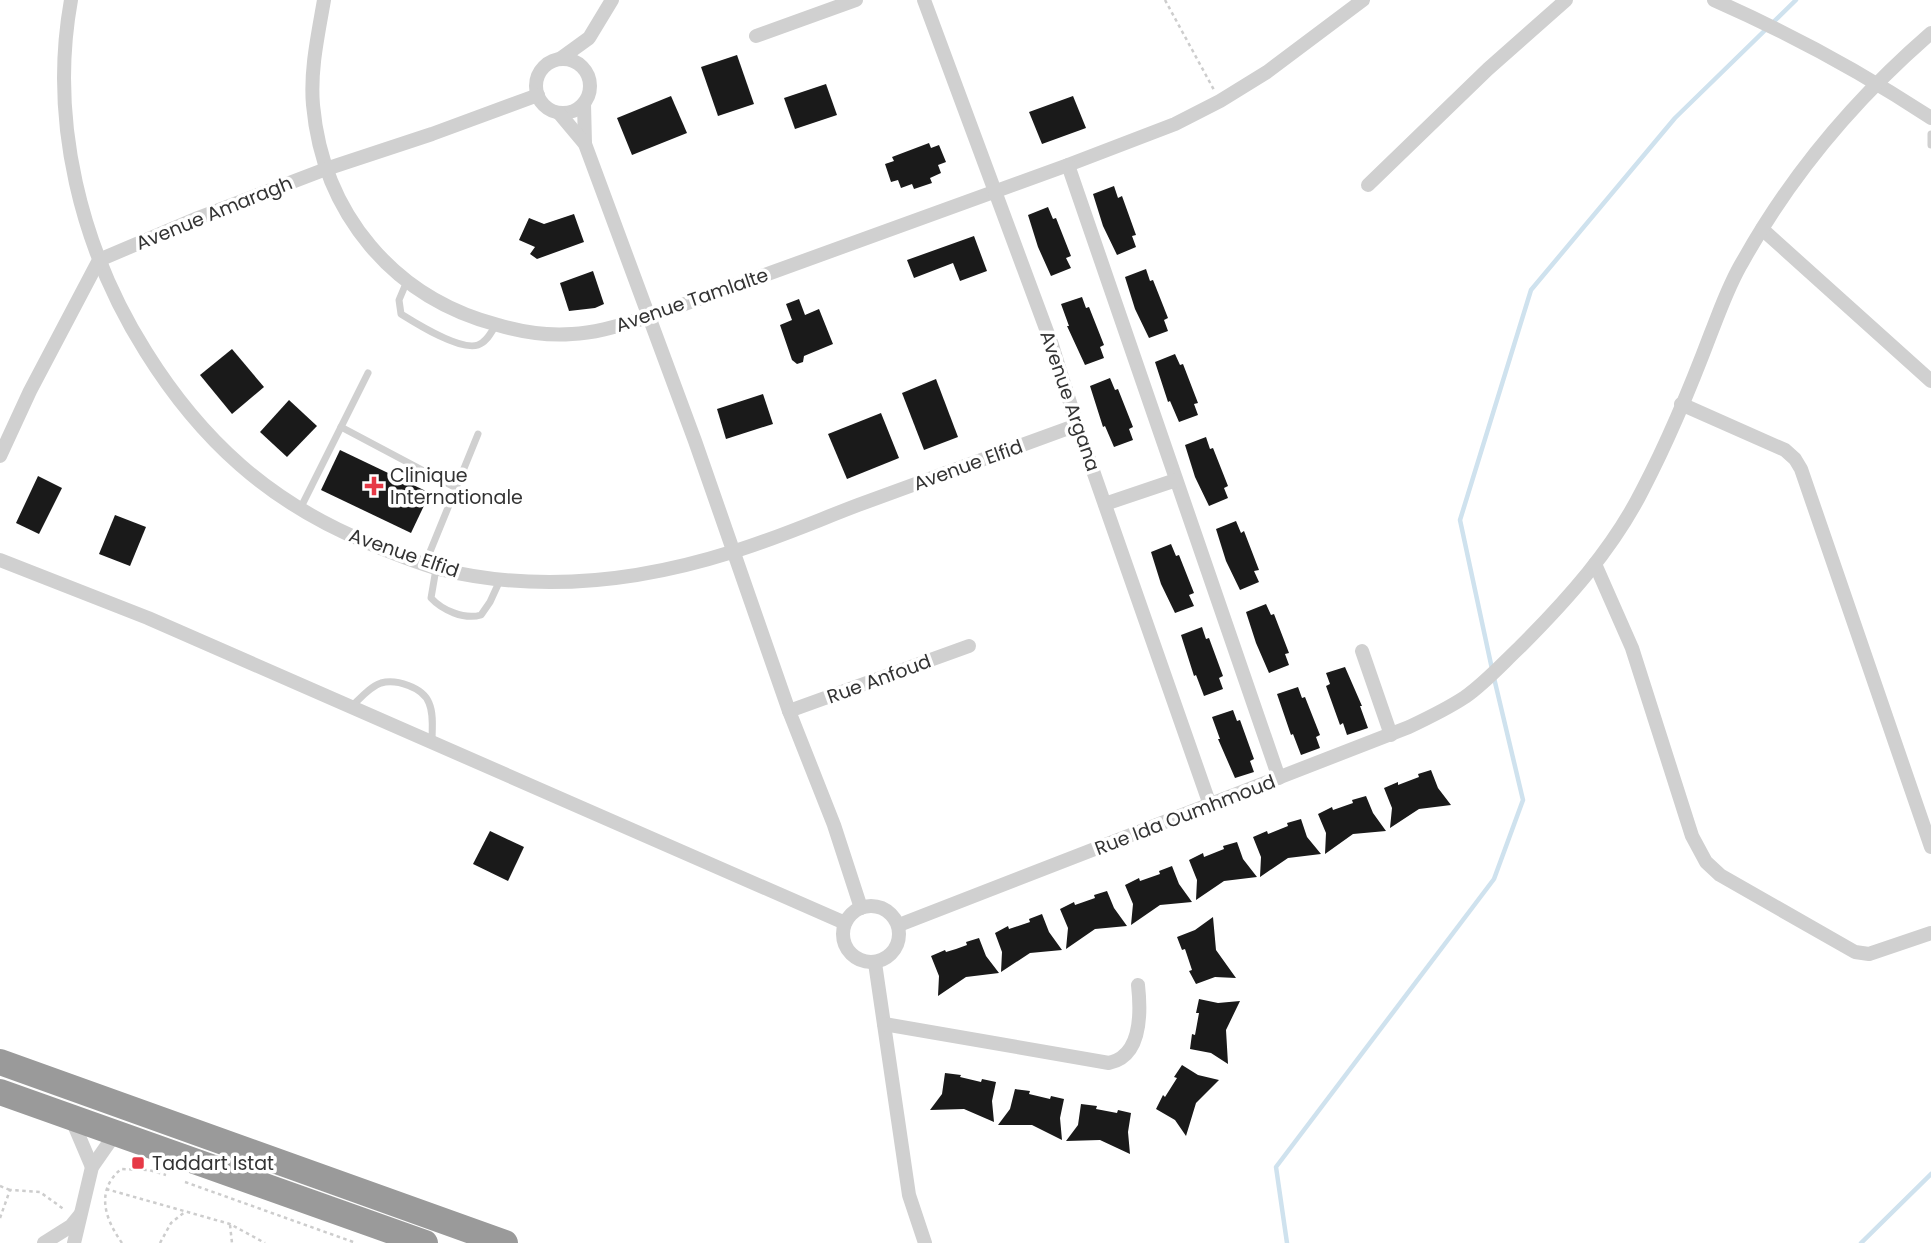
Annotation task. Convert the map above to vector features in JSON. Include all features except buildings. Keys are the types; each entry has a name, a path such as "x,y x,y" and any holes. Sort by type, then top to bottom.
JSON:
{"highway":[{"path":"0,1062 505,1243"},
{"path":"0,1091 425,1243"}],"street":[{"name":"Avenue Elfid","path":"71,0 64,93 68,139 75,179 99,260 123,315 153,364 191,416 232,459 266,487 345,533 431,566 470,575 563,583 645,575 733,552 1077,425"},
{"name":"Avenue Tamlalte","path":"324,0 313,65 313,104 326,169 352,224 370,246 415,289 454,311 522,331 573,334 603,330 649,317 1175,124 1220,101 1267,72 1363,0"},
{"path":"585,144 559,113 546,107 536,86 543,68 561,59 589,38 612,0"},
{"path":"756,36 856,0"},
{"name":"Avenue Argana","path":"924,0 1052,345 1077,425 1210,805"},
{"path":"1368,185 1488,69 1566,0"},
{"path":"1714,0 1770,26 1877,84 1931,118"},
{"name":"Rue Ida Oumhmoud","path":"899,925 1391,735 1427,719 1466,695 1493,673 1553,614 1595,564 1626,520 1643,490 1681,404 1727,291 1762,229 1820,147 1877,84 1931,33"},
{"path":"589,38 587,72 590,89 584,104 585,144 695,441 789,711 834,825 862,908"},
{"path":"561,59 571,60 587,72"},
{"name":"Avenue Amaragh","path":"99,260 198,218 326,169 538,95"},
{"path":"559,113 577,110 584,104"},
{"path":"1068,165 1279,778"},
{"path":"1762,229 1931,381"},
{"path":"0,456 30,391 99,260"},
{"path":"1681,404 1784,450 1795,459 1801,469 1931,847"},
{"path":"1105,504 1176,480"},
{"path":"0,560 148,618 845,923"},
{"path":"1595,564 1632,648 1692,836 1706,862 1720,875 1854,953 1869,954 1931,933"},
{"name":"Rue Anfoud","path":"789,711 969,646"},
{"path":"1362,651 1391,735"},
{"path":"880,907 888,911 899,925 898,945 885,960 865,962 848,951 843,933 845,923 855,911 862,908 880,907"},
{"path":"875,963 909,1195 925,1243"},
{"path":"884,1024 1109,1063 1122,1059 1133,1044 1140,1013 1138,985"},
{"path":"72,1118 92,1167"},
{"path":"44,1243 71,1226 92,1167 115,1134"},
{"path":"74,1243 75,1213"}],"lane":[{"path":"1931,134 1931,145"},
{"path":"407,281 399,300 401,314 421,326 466,347 480,345 496,325"},
{"path":"300,509 368,373"},
{"path":"341,427 456,488"},
{"path":"478,434 456,488 431,566 431,598 442,607 468,617 481,615 501,578"},
{"path":"350,708 381,683 395,683 419,690 429,702 432,743"}],"path":[{"path":"1166,0 1220,101"},
{"path":"122,1243 107,1216 104,1198 109,1181 121,1169 149,1170 356,1243"},
{"path":"0,1186 10,1190 40,1192 75,1213"},
{"path":"106,1189 230,1224 265,1243"},
{"path":"0,1218 10,1190"},
{"path":"160,1243 171,1223 186,1211"},
{"path":"230,1224 232,1243"}],"waterway":[{"path":"1492,669 1460,520 1531,290 1675,118 1796,0"},
{"path":"1287,1243 1276,1167 1494,879 1523,800 1494,678"},
{"path":"1861,1243 1931,1174"}],"place":[{"name":"Clinique Internationale","path":"374,486"},
{"name":"Taddart Istat","path":"138,1163"}]}
